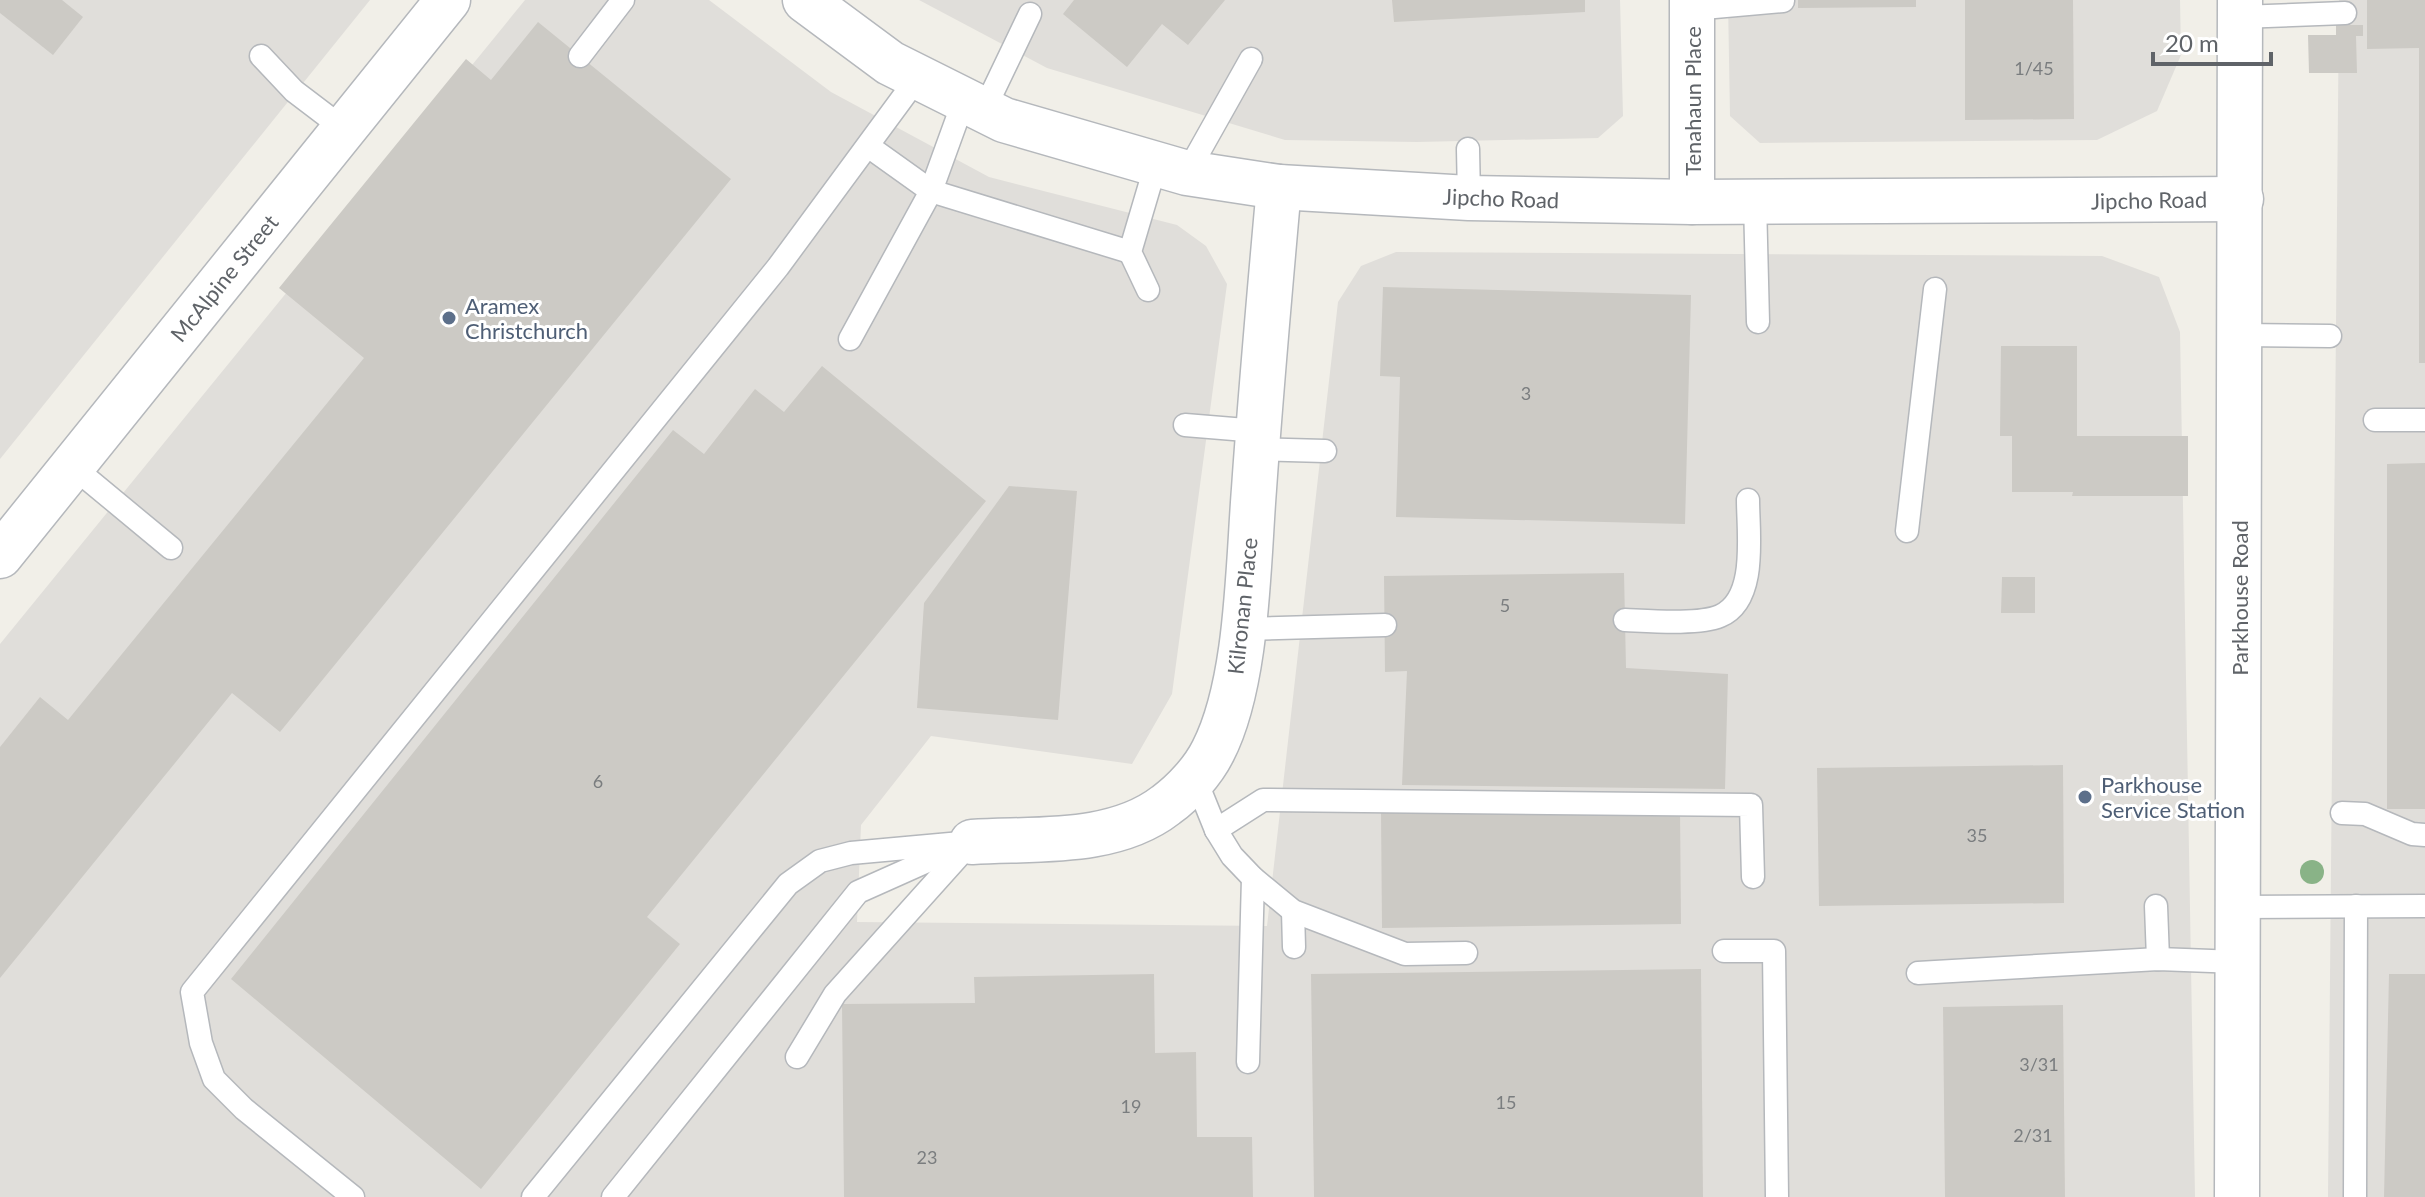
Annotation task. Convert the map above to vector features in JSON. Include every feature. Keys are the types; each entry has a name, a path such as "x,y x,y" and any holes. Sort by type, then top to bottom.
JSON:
{"street":[{"name":"McAlpine Street","path":"0,556 448,0"},
{"name":"Jipcho Road","path":"805,0 890,63 1004,120 1172,169 1279,187 1469,198 1692,202 2241,199"},
{"name":"Tenahaun Place","path":"1692,4 1692,202"},
{"name":"Parkhouse Road","path":"2237,1197 2240,8"},
{"name":"Kilronan Place","path":"972,842 1089,835 1130,824 1165,806 1195,778 1213,752 1226,717 1244,629 1279,187"}],"lane":[{"path":"580,56 623,0"},
{"path":"1692,4 1783,1"},
{"path":"2240,8 2345,13"},
{"path":"850,339 974,105 1030,14"},
{"path":"261,56 294,91 344,129"},
{"path":"1130,252 1172,169 1251,59"},
{"path":"353,1197 244,1109 214,1079 201,1043 192,992 778,267 918,77"},
{"path":"868,146 931,191 1130,252 1148,290"},
{"path":"1468,149 1469,198"},
{"path":"1755,201 1758,322"},
{"path":"1907,531 1935,289"},
{"path":"2240,335 2330,336"},
{"path":"2375,420 2425,420"},
{"path":"1185,425 1325,451"},
{"path":"72,466 171,548"},
{"path":"1625,620 1707,619 1721,616 1732,608 1743,591 1748,572 1748,500"},
{"path":"1244,629 1385,625"},
{"path":"1195,778 1216,830 1232,856 1293,911 1405,954 1466,953"},
{"path":"1216,830 1263,800 1751,805 1753,877"},
{"path":"2342,813 2365,814 2412,834 2425,835"},
{"path":"797,1057 835,994 972,842"},
{"path":"533,1197 788,884 820,861 851,853 972,842"},
{"path":"613,1197 858,892 972,842"},
{"path":"1248,1062 1253,878"},
{"path":"2156,906 2158,959"},
{"path":"2355,1197 2356,906"},
{"path":"2238,907 2425,906"},
{"path":"1293,911 1294,947"},
{"path":"1724,951 1774,951 1777,1197"},
{"path":"1918,973 2158,959 2238,962"}],"shaded area":[{"path":"0,0 370,0 0,459"},
{"path":"525,0 709,0 831,92 989,177 1177,225 1206,246 1227,284 1172,694 1132,764 931,736 861,825 857,922 1267,926 1338,302 1361,266 1396,252 2102,256 2159,277 2180,332 2195,1197 0,1197 0,644"},
{"path":"919,0 1620,0 1623,116 1598,138 1417,142 1285,140 1047,68"},
{"path":"1728,0 2180,0 2181,55 2157,111 2097,140 1760,143 1730,116"},
{"path":"2339,0 2425,0 2425,1197 2328,1197"}],"building":[{"path":"0,0 62,0 83,17 53,55 0,13"},
{"path":"1074,0 1225,0 1188,45 1162,24 1127,67 1063,14"},
{"path":"1392,0 1585,0 1585,12 1394,22"},
{"path":"1798,0 1916,0 1916,7 1798,8"},
{"path":"1965,0 2073,0 2074,119 1965,120"},
{"path":"2367,0 2425,0 2425,363 2419,363 2419,48 2367,49"},
{"path":"2336,20 2350,20 2350,25 2363,25 2363,36 2356,36 2357,73 2309,73 2308,35 2336,35"},
{"name":"Aramex Christchurch","path":"538,22 731,179 280,732 232,693 0,978 0,747 40,697 68,720 364,358 279,288 466,59 491,80"},
{"path":"1383,287 1691,295 1685,524 1396,517 1400,377 1380,376"},
{"path":"2001,346 2077,346 2077,436 2188,436 2188,496 2072,496 2073,492 2012,492 2012,436 2000,436"},
{"path":"822,366 986,501 647,917 680,944 481,1189 231,979 673,430 704,454 755,389 784,412"},
{"path":"2425,463 2425,809 2387,809 2387,464"},
{"path":"1009,486 1077,491 1058,720 917,708 924,603"},
{"path":"1624,573 1626,668 1728,674 1725,789 1402,785 1407,671 1385,672 1384,576"},
{"path":"2002,577 2035,577 2035,613 2001,613"},
{"path":"2063,765 2064,903 1819,906 1817,768"},
{"path":"1680,808 1681,924 1382,928 1381,812"},
{"path":"1701,969 1703,1197 1314,1197 1311,974"},
{"path":"1154,974 1155,1053 1196,1052 1197,1137 1252,1137 1253,1197 844,1197 842,1004 975,1003 974,977"},
{"path":"2389,974 2425,974 2425,1197 2384,1197"},
{"path":"2063,1005 2065,1197 1945,1197 1943,1007"}],"place":[{"name":"Aramex Christchurch","path":"449,318"},
{"name":"Parkhouse Service Station","path":"2085,797"}]}
